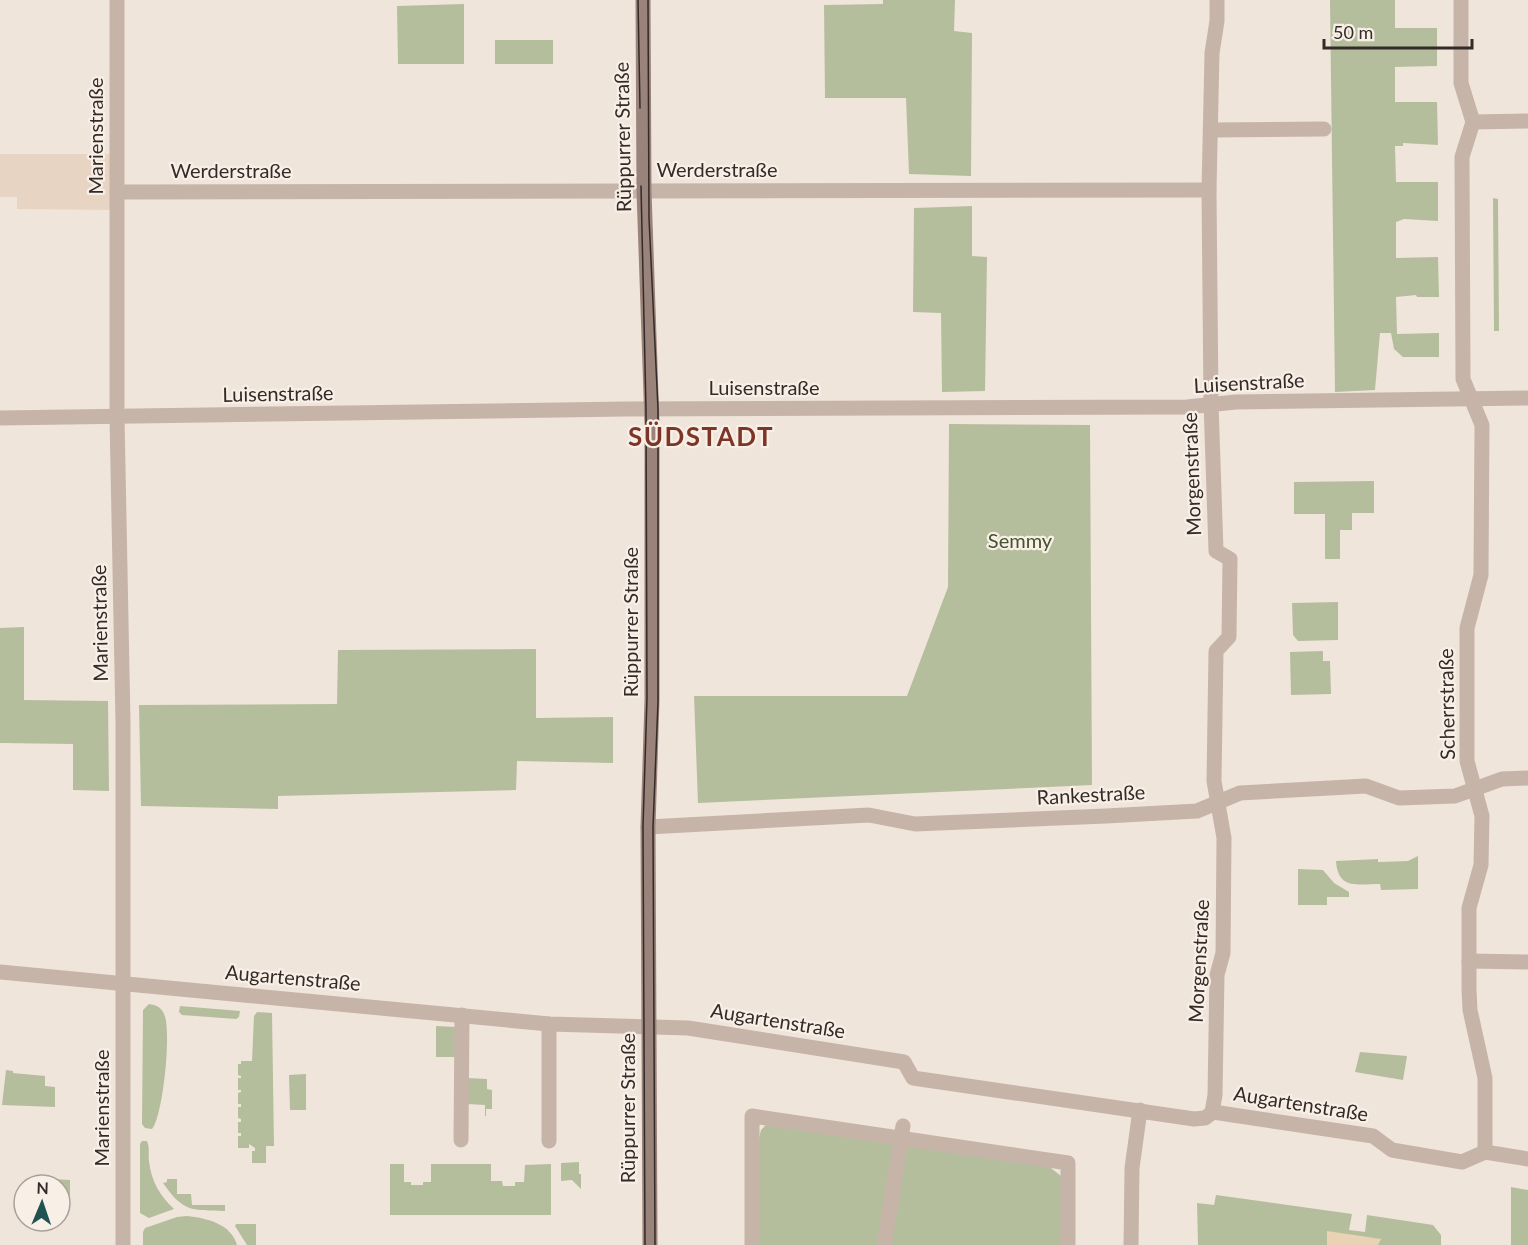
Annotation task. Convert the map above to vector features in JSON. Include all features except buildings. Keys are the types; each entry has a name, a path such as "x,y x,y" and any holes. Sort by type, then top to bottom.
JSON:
{"main road":[{"name":"Rüppurrer Straße","path":"643,0 644,191 652,409 652,700 648,827 650,1245"}],"street":[{"name":"Marienstraße","path":"117,0 117,417 123,722 123,1245"},
{"name":"Morgenstraße","path":"1212,1112 1215,1095 1217,975 1223,953 1224,838 1214,781 1215,651 1229,637 1230,559 1216,551 1211,403 1209,190 1212,53 1217,21 1217,0"},
{"path":"1461,0 1461,83 1473,122 1528,121"},
{"name":"Scherrstraße","path":"1473,122 1462,157 1463,380 1482,425 1481,576 1467,628 1467,761 1482,816 1481,865 1470,908 1469,962 1470,1010 1485,1078 1485,1152"},
{"path":"1211,130 1324,129"},
{"name":"Werderstraße","path":"117,192 1209,190"},
{"name":"Luisenstraße","path":"0,418 652,409 1187,407 1211,403 1528,398"},
{"name":"Rankestraße","path":"648,827 870,815 915,824 1197,811 1240,793 1366,786 1399,798 1455,796 1502,779 1528,778"},
{"path":"1469,962 1528,962"},
{"name":"Augartenstraße","path":"0,972 549,1024 688,1028 904,1062 913,1078 1194,1119 1205,1118 1212,1112 1373,1136 1392,1150 1462,1161 1485,1152 1528,1159"},
{"path":"461,1140 462,1015"},
{"path":"549,1024 549,1141"},
{"path":"1131,1245 1132,1168 1140,1110"},
{"path":"752,1245 752,1116 902,1132 1068,1163 1068,1245"},
{"path":"884,1245 902,1132"}],"green space":[{"path":"883,0 955,0 954,31 972,33 971,176 909,174 906,98 825,98 824,5 883,4"},
{"path":"1330,0 1395,0 1395,28 1437,28 1437,66 1395,67 1395,102 1437,102 1438,145 1403,143 1403,146 1395,146 1396,182 1438,182 1438,221 1404,219 1396,222 1396,258 1438,257 1439,297 1417,297 1416,295 1396,297 1397,334 1439,333 1439,357 1403,357 1394,349 1391,333 1380,333 1375,390 1335,392"},
{"path":"464,4 464,64 398,64 397,6"},
{"path":"495,40 553,40 553,64 495,64"},
{"path":"1493,198 1498,199 1499,331 1494,331"},
{"path":"972,206 972,256 987,257 985,391 942,392 941,313 913,312 914,208"},
{"name":"Semmy","path":"949,424 1090,425 1092,785 698,803 694,696 907,696 948,587"},
{"path":"1374,481 1374,513 1352,513 1352,530 1340,530 1340,559 1325,559 1325,514 1294,514 1294,482"},
{"path":"1338,602 1338,640 1298,641 1293,635 1292,603"},
{"path":"24,627 24,700 108,701 109,791 73,790 73,744 0,743 0,628"},
{"path":"536,649 536,718 613,717 613,763 517,761 516,790 278,796 278,809 141,806 139,705 337,704 338,650"},
{"path":"1323,651 1323,661 1330,661 1331,694 1291,695 1290,652"},
{"path":"1418,856 1418,889 1381,890 1380,884 1350,883 1340,877 1336,861 1378,859 1378,862 1408,861"},
{"path":"1298,869 1323,870 1334,883 1349,892 1349,897 1327,897 1327,905 1298,905"},
{"path":"149,1004 158,1007 163,1012 167,1037 163,1091 160,1108 152,1129 145,1128 142,1124 143,1010"},
{"path":"180,1006 240,1011 236,1019 182,1015 179,1012"},
{"path":"257,1012 272,1013 274,1146 266,1146 266,1163 252,1163 252,1151 255,1151 255,1148 249,1144 249,1148 238,1148 238,1136 241,1136 241,1133 238,1133 238,1122 241,1122 241,1119 238,1118 238,1107 241,1107 241,1104 238,1104 238,1093 241,1090 238,1090 238,1078 241,1076 238,1075 238,1064 241,1064 241,1061 252,1061 254,1016"},
{"path":"436,1026 457,1027 457,1057 436,1057"},
{"path":"1360,1052 1407,1056 1403,1080 1355,1072"},
{"path":"6,1070 13,1071 13,1073 45,1076 45,1086 55,1087 55,1107 2,1105"},
{"path":"306,1074 306,1110 290,1110 289,1075"},
{"path":"467,1078 487,1079 487,1089 492,1090 492,1109 486,1109 486,1116 485,1105 467,1104"},
{"path":"767,1124 1047,1165 1061,1176 1061,1245 759,1245 759,1138 761,1130"},
{"path":"142,1141 147,1141 148,1144 154,1182 164,1199 174,1209 149,1218 140,1213 140,1144"},
{"path":"579,1162 581,1189 572,1180 561,1181 561,1163"},
{"path":"390,1164 404,1164 404,1182 411,1182 411,1185 423,1185 423,1182 431,1182 431,1164 491,1164 491,1181 502,1181 503,1186 515,1186 515,1182 524,1182 525,1165 551,1164 551,1215 390,1215"},
{"path":"167,1179 177,1179 177,1194 191,1194 192,1205 225,1205 225,1211 196,1210 183,1205 163,1183 167,1182"},
{"path":"1511,1187 1528,1190 1528,1245 1511,1245"},
{"path":"1216,1195 1352,1214 1349,1230 1365,1232 1367,1215 1433,1225 1441,1235 1441,1245 1198,1245 1197,1203 1214,1205"},
{"path":"187,1216 202,1218 224,1227 237,1245 143,1245 145,1228"},
{"path":"236,1224 256,1224 256,1245 247,1245 235,1226"}],"sand":[{"path":"1327,1231 1381,1239 1378,1245 1327,1245"}],"shaded area":[{"path":"0,154 116,154 116,210 17,209 17,197 0,197"}],"tram line":[{"path":"638,0 640,108"},
{"path":"648,0 649,218 658,409 658,702 653,827 655,1245"},
{"path":"641,186 646,409 647,698 643,827 645,1245"}],"district":[{"name":"SÜDSTADT","path":"701,437"}]}
